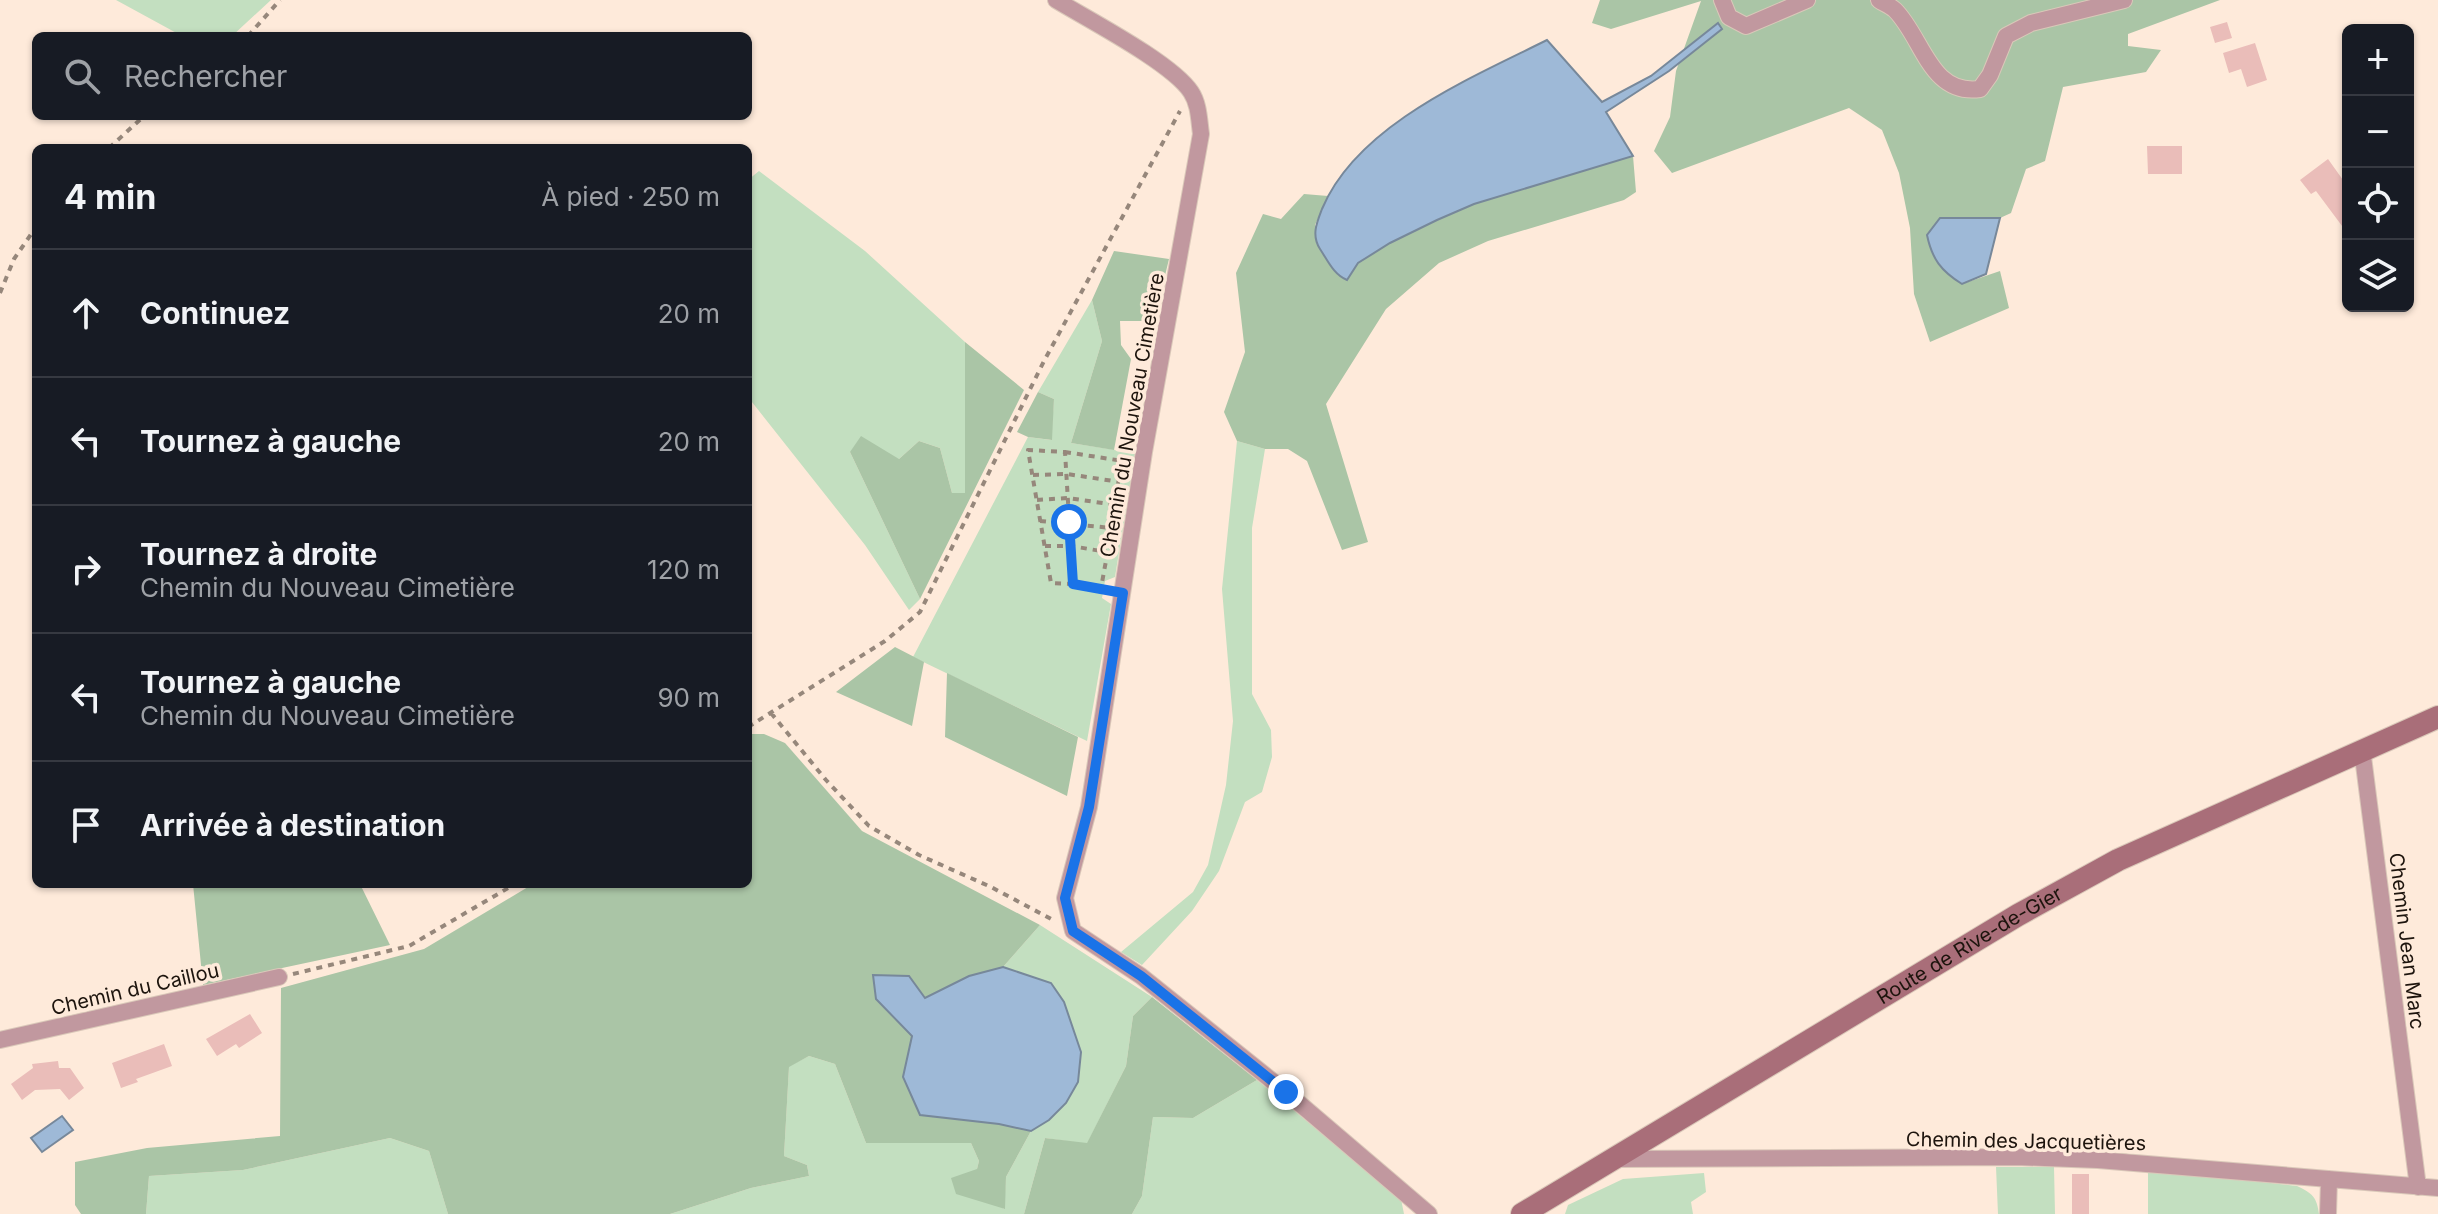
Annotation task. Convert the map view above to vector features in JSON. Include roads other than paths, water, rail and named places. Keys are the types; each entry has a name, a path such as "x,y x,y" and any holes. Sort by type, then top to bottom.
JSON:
{"main road":[{"name":"Route de Rive-de-Gier","path":"1522,1214 2018,915 2118,860 2438,717"}],"street":[{"name":"Chemin du Nouveau Cimetière","path":"1056,0 1167,67 1191,91 1197,106 1201,134 1144,452 1089,807 1065,898 1073,931 1141,976 1286,1092 1429,1214"},
{"path":"1722,0 1729,17 1746,26 1807,0"},
{"path":"1879,0 1895,10 1922,53 1951,86 1964,91 1980,89 1990,75 2006,36 2031,23 2124,0"},
{"name":"Chemin Jean Marc","path":"2362,749 2418,1187"},
{"name":"Chemin du Caillou","path":"0,1040 279,977"},
{"name":"Chemin des Jacquetières","path":"1612,1159 2016,1157 2153,1163 2438,1188"},
{"path":"2328,1214 2329,1179"}],"water":[{"path":"1718,23 1722,29 1669,71 1606,112 1633,156 1474,204 1437,220 1358,263 1347,280 1335,271 1320,249 1315,234 1322,209 1339,179 1361,152 1419,107 1452,88 1547,40 1602,102 1651,76"},
{"path":"1940,218 2000,218 1986,274 1962,284 1938,264 1927,235"},
{"path":"1003,967 1051,983 1064,1002 1081,1052 1078,1082 1066,1103 1049,1120 1031,1131 920,1115 903,1077 912,1036 876,999 873,975 909,976 925,998 969,976"},
{"path":"62,1116 73,1130 42,1152 31,1138"}]}
